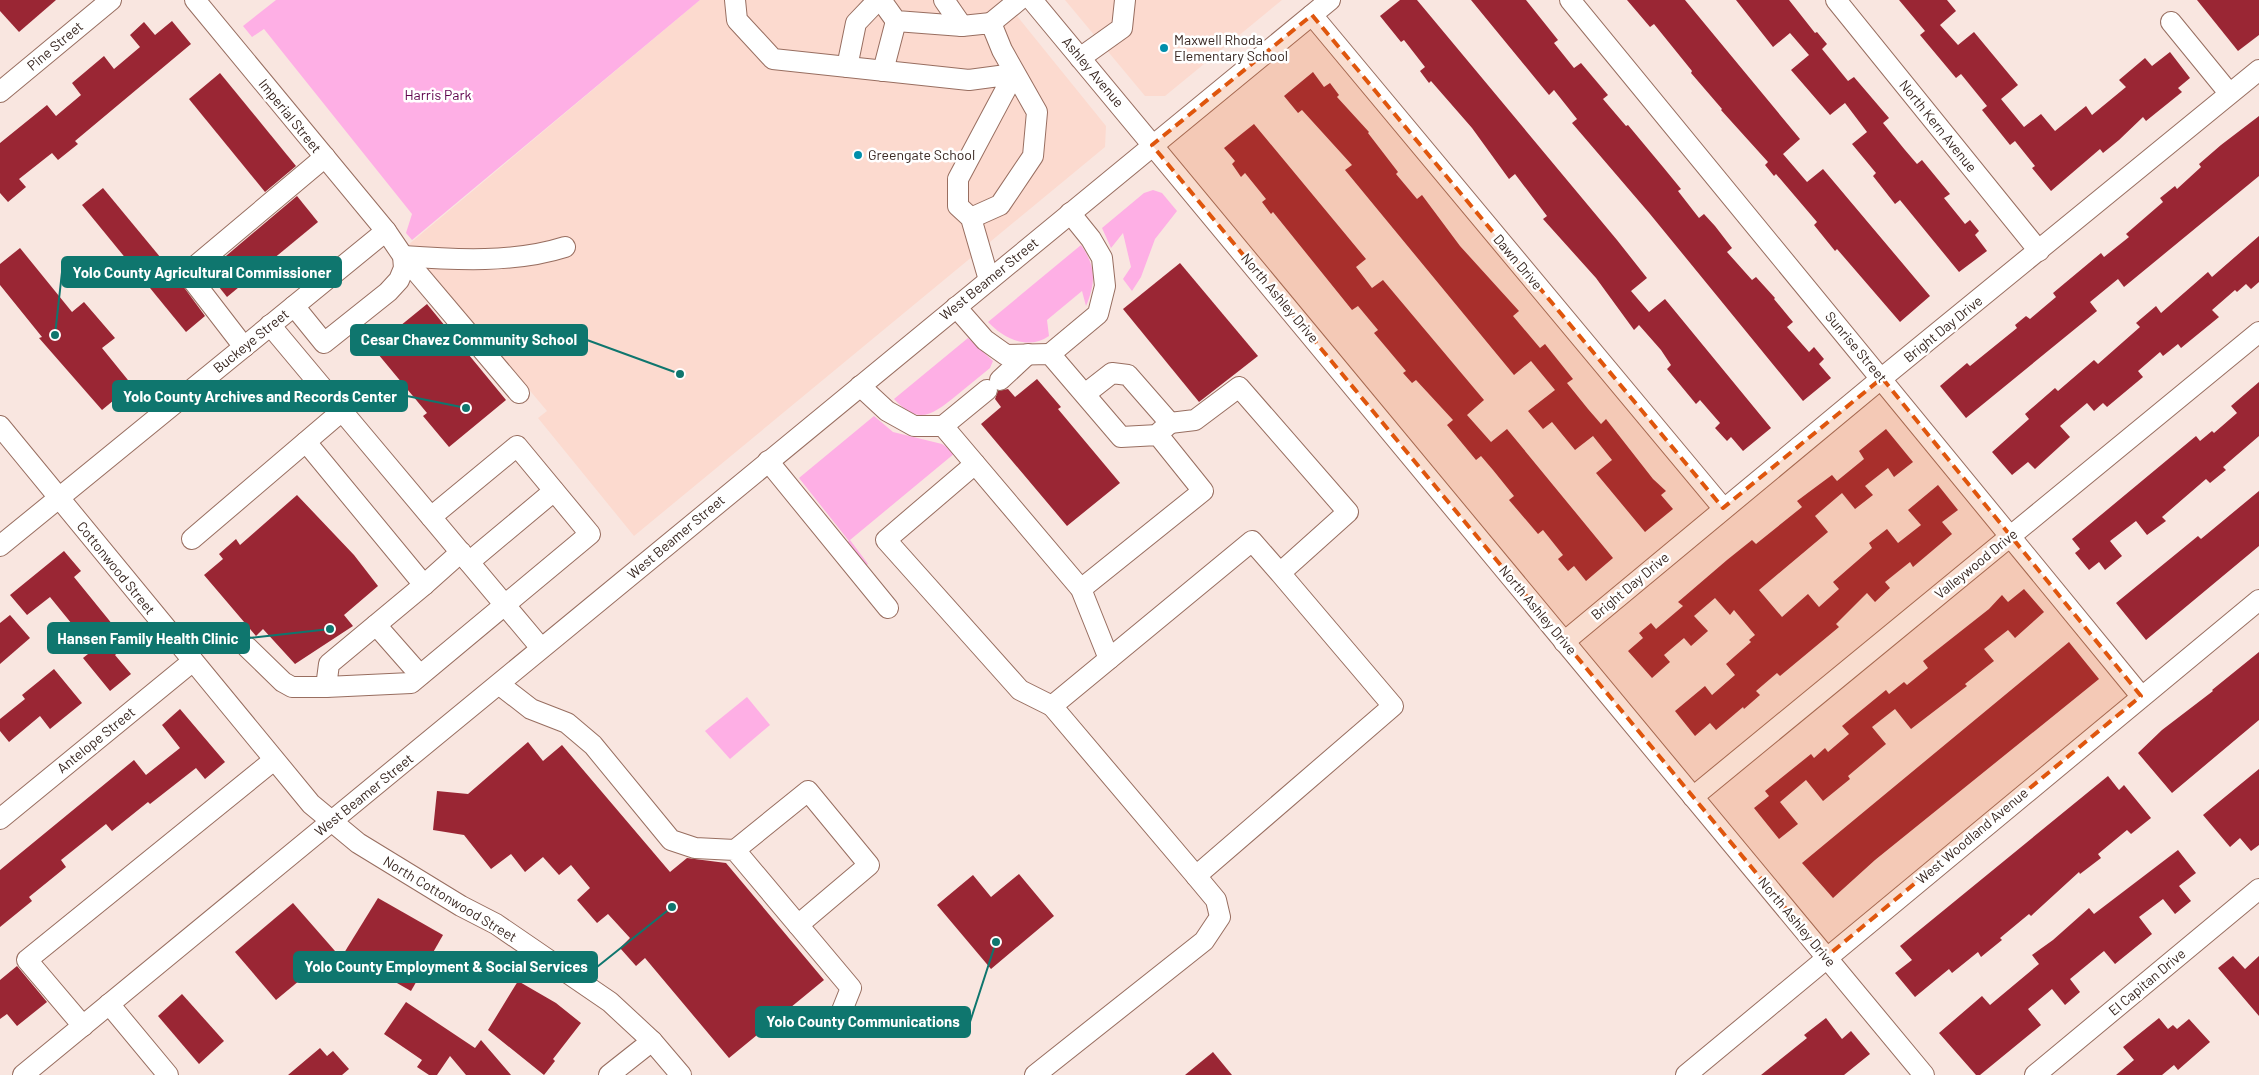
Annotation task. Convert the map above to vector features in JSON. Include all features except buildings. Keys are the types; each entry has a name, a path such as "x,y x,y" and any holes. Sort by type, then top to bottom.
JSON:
{"street":[{"name":"Pine Street","path":"0,91 111,0"},
{"name":"Imperial Street","path":"195,0 386,231 403,256 518,393"},
{"path":"735,0 736,20 773,59 969,80 1014,74"},
{"path":"847,68 856,23 880,0 896,21 962,26 991,23 1019,0"},
{"path":"944,0 962,26"},
{"name":"Ashley Avenue","path":"1032,0 1152,145"},
{"path":"1080,58 1122,28 1124,8 1108,0"},
{"name":"West Beamer Street","path":"23,1075 500,685 542,648 1330,0"},
{"name":"Sunrise Street","path":"1570,0 2011,535 2141,696"},
{"name":"North Kern Avenue","path":"1836,0 2039,251"},
{"name":"Dawn Drive","path":"1312,15 1724,508"},
{"path":"883,71 896,21"},
{"path":"2171,22 2229,93"},
{"path":"971,218 1000,205 1033,156 1037,112 1014,74 991,23"},
{"name":"Bright Day Drive","path":"1564,642 1724,508 2259,70"},
{"path":"988,280 971,218 958,206 958,179 1014,74"},
{"name":"North Ashley Drive","path":"1152,145 1924,1075"},
{"path":"244,346 187,273 325,157"},
{"path":"956,307 985,340 1006,355 1050,354 1098,314 1105,286 1102,258 1070,213"},
{"name":"Buckeye Street","path":"0,546 386,231"},
{"path":"294,306 324,343 388,292 399,280 404,268 403,256 442,259 539,255 565,247"},
{"path":"270,325 542,648"},
{"name":"Valleywood Drive","path":"1693,797 2259,332"},
{"path":"860,386 887,411 914,426 943,426 994,385 1028,354"},
{"path":"1050,354 1121,437 1164,429 1196,420 1239,388 1348,512 1280,573"},
{"path":"1081,589 1203,491 1128,375 1112,373 1085,394"},
{"path":"192,539 342,412"},
{"name":"Cottonwood Street","path":"0,426 274,760 311,804 332,821"},
{"path":"943,426 1081,589 1109,659"},
{"path":"306,442 424,585"},
{"path":"247,647 292,687 410,683 590,534 517,446 431,517"},
{"path":"768,462 888,608"},
{"path":"975,464 886,540 1020,690 1052,706 1216,900 1220,917 1204,941 1035,1075"},
{"path":"326,687 329,664 424,585 554,491"},
{"path":"1052,706 1252,541 1393,706 1196,876"},
{"name":"West Woodland Avenue","path":"1686,1075 2259,600"},
{"path":"376,624 420,675"},
{"name":"Antelope Street","path":"0,819 193,661"},
{"path":"500,685 531,709 567,723 592,745 671,840 695,848 735,850 808,791 869,864 798,925"},
{"path":"83,1026 27,960 274,760"},
{"name":"North Cottonwood Street","path":"332,821 358,843 462,906 496,924 610,1002 652,1041 681,1075"},
{"path":"735,850 850,988 842,1014"},
{"name":"El Capitan Drive","path":"2035,1075 2259,889"},
{"path":"109,1004 168,1075"},
{"path":"609,1075 652,1041"}],"highlighted area":[{"path":"1312,15 1723,508 1882,378 2141,696 1826,957 1152,145"}],"shaded area":[{"path":"700,0 1004,0 1106,126 1105,147 634,536 538,418 547,411 408,245"},
{"name":"Maxwell Rhoda Elementary School","path":"1065,0 1282,0 1165,96 1145,96"}],"green space":[{"name":"Harris Park","path":"276,0 700,0 412,240 406,233 412,214 264,29 252,37 243,26"},
{"path":"1153,190 1162,193 1177,211 1155,239 1141,277 1132,291 1123,279 1131,267 1123,233 1111,248 1102,228 1144,193"},
{"path":"1081,245 1090,260 1093,275 1092,290 1086,306 1082,291 1047,320 1049,336 1033,342 1016,341 1001,333 988,322"},
{"path":"968,338 993,361 990,368 940,408 926,415 911,413 894,399"},
{"path":"874,416 893,432 942,444 955,453 850,540 868,564 865,566 847,542 849,541 799,478"},
{"path":"747,697 770,725 730,759 705,731"}],"place":[{"name":"Maxwell Rhoda Elementary School","path":"1164,48"},
{"name":"Greengate School","path":"858,155"},
{"name":"Yolo County Agricultural Commissioner","path":"55,335"},
{"name":"Cesar Chavez Community School","path":"680,374"},
{"name":"Yolo County Archives and Records Center","path":"466,408"},
{"name":"Hansen Family Health Clinic","path":"330,629"},
{"name":"Yolo County Employment & Social Services","path":"672,907"},
{"name":"Yolo County Communications","path":"996,942"}]}
